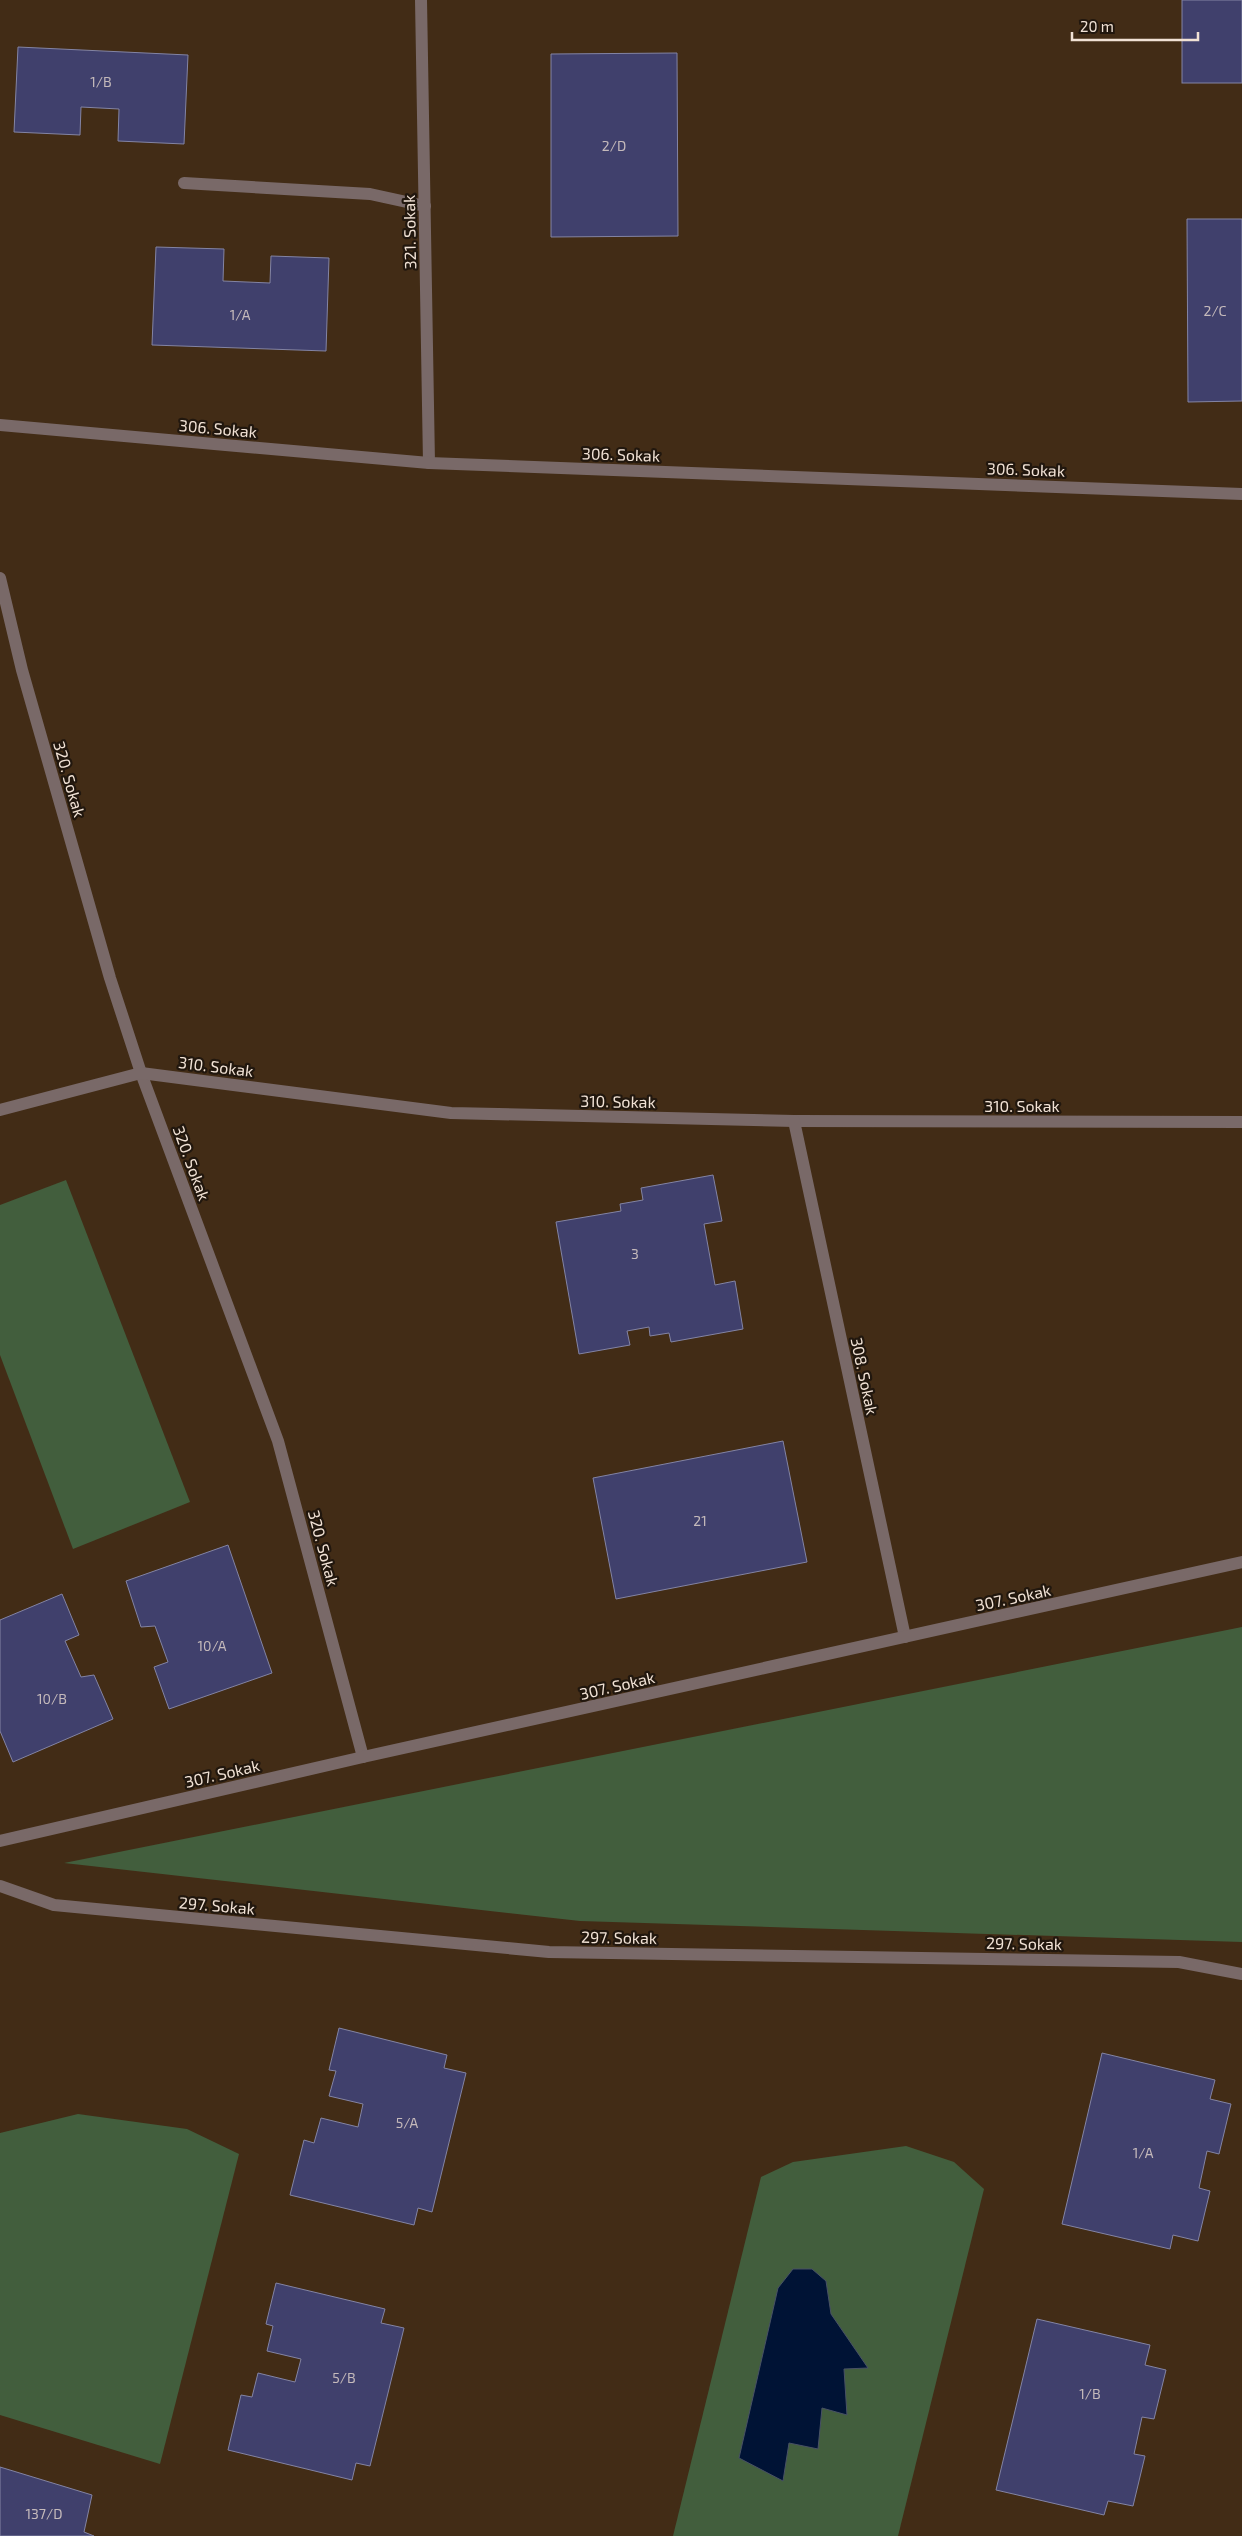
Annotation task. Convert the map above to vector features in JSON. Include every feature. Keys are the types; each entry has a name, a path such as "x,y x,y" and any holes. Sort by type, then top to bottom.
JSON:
{"street":[{"name":"321. Sokak","path":"421,0 430,463"},
{"path":"184,183 370,194 425,206"},
{"name":"306. Sokak","path":"0,425 430,463 1242,494"},
{"name":"320. Sokak","path":"0,578 22,670 110,978 141,1073 278,1441 363,1758"},
{"name":"310. Sokak","path":"0,1110 141,1073 451,1113 794,1121 1242,1122"},
{"name":"308. Sokak","path":"794,1121 905,1638"},
{"name":"307. Sokak","path":"0,1841 1242,1562"},
{"name":"297. Sokak","path":"0,1886 54,1906 549,1952 1179,1962 1242,1974"}],"green space":[{"path":"66,1180 190,1502 73,1549 0,1355 0,1205"},
{"path":"1242,1627 1242,1942 580,1921 64,1863"},
{"path":"78,2114 187,2129 239,2154 160,2464 0,2415 0,2133"},
{"path":"906,2146 954,2162 984,2189 898,2536 673,2536 761,2177 793,2162"}],"water":[{"path":"793,2269 812,2269 826,2281 831,2314 868,2368 844,2369 847,2415 822,2408 818,2449 789,2443 783,2481 739,2458 778,2288"}],"building":[{"path":"1182,0 1242,0 1242,83 1182,83"},
{"path":"18,47 188,55 184,144 118,141 119,109 81,107 80,135 14,132"},
{"path":"677,53 678,236 551,237 551,54"},
{"path":"1187,219 1242,219 1242,401 1188,402"},
{"path":"156,247 224,249 223,281 270,283 271,256 329,258 326,351 152,345"},
{"path":"713,1175 722,1221 704,1224 715,1285 735,1281 743,1329 671,1342 669,1333 650,1336 649,1327 627,1331 630,1345 579,1354 556,1222 621,1211 620,1204 643,1200 641,1188"},
{"path":"783,1441 807,1562 616,1599 593,1478"},
{"path":"228,1545 272,1673 169,1709 154,1667 168,1662 155,1626 141,1627 126,1581"},
{"path":"62,1594 79,1635 65,1641 81,1677 94,1675 113,1719 13,1762 0,1731 0,1620"},
{"path":"339,2028 447,2055 444,2068 466,2073 432,2212 418,2208 414,2225 290,2195 304,2140 314,2143 321,2118 358,2127 363,2104 329,2096 336,2071 329,2070"},
{"path":"1102,2053 1215,2080 1210,2099 1231,2104 1219,2154 1207,2151 1199,2188 1210,2191 1198,2241 1173,2235 1170,2249 1062,2224"},
{"path":"276,2283 385,2309 381,2323 404,2328 370,2466 356,2463 352,2480 228,2450 241,2395 252,2397 258,2373 295,2382 301,2359 267,2351 273,2326 266,2324"},
{"path":"1037,2319 1150,2345 1145,2365 1166,2370 1154,2419 1142,2417 1134,2454 1145,2456 1133,2506 1108,2501 1104,2515 996,2490"},
{"path":"0,2467 92,2495 84,2532 94,2536 0,2536"}]}
